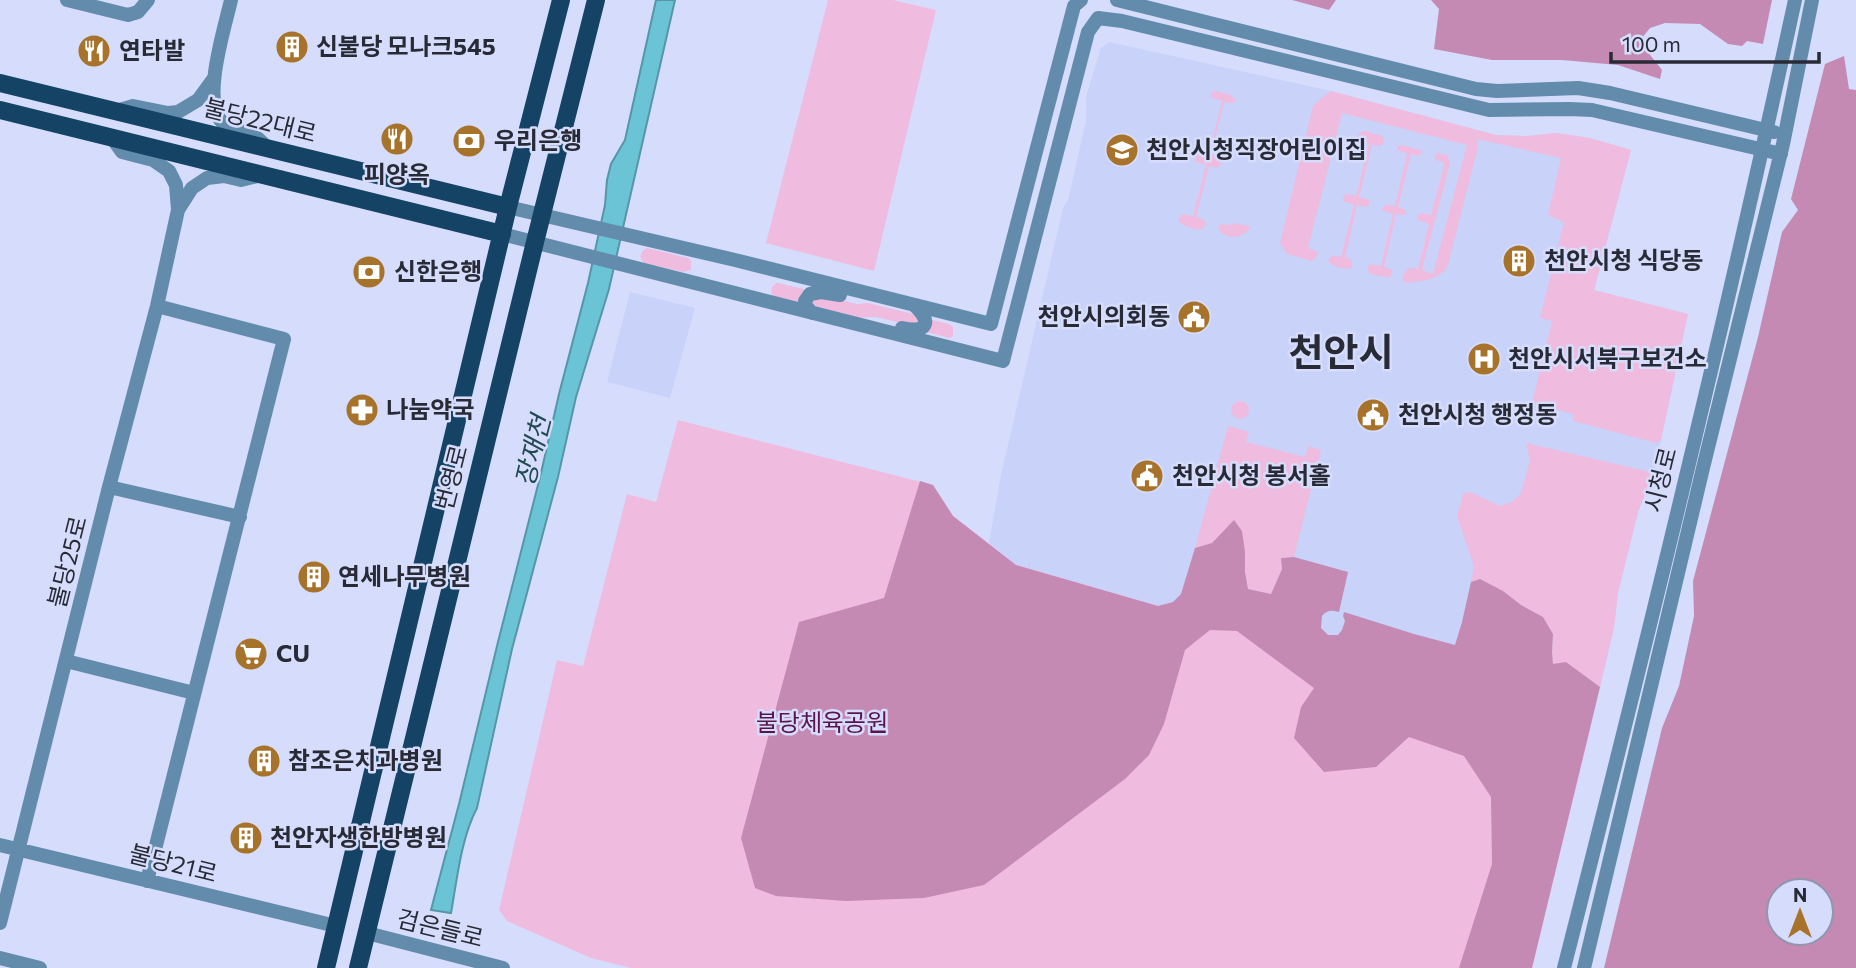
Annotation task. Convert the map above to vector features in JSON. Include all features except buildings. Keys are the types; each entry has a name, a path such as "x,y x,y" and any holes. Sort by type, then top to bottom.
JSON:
{"main road":[{"name":"번영로","path":"326,968 508,207 561,0"},
{"name":"번영로","path":"358,968 534,242 596,0"},
{"name":"불당22대로","path":"0,83 508,207"},
{"path":"0,110 502,234"},
{"path":"336,926 367,933"}],"street":[{"path":"67,0 128,15 138,12 148,0"},
{"path":"231,0 214,78 214,102 220,120 232,129 252,134 268,148"},
{"path":"508,207 991,324 1074,6 1081,0"},
{"path":"1117,0 1476,89 1497,91 1578,88 1610,93 1785,135"},
{"name":"시청로","path":"1564,968 1688,466 1795,0"},
{"name":"시청로","path":"1584,968 1781,154 1812,0"},
{"path":"502,234 1003,361 1088,32 1098,18 1122,20 1489,110 1592,110 1781,154"},
{"path":"115,111 133,106 168,113 178,112 198,100 214,78"},
{"path":"112,138 122,152 153,160 169,171 176,184 178,211"},
{"path":"178,211 192,188 207,178 224,176 241,180 263,175"},
{"name":"불당25로","path":"0,923 157,306 178,211"},
{"path":"812,313 805,305 810,294 817,292 856,299 872,294"},
{"path":"863,326 877,322 914,331 919,329 923,327 925,320 914,305"},
{"path":"147,881 284,339 157,306"},
{"path":"110,487 240,517"},
{"path":"66,661 194,694"},
{"name":"불당21로","path":"0,845 336,926"},
{"name":"검은들로","path":"367,933 503,968"},
{"path":"0,958 40,968"}],"shaded area":[{"path":"656,0 675,0 609,289 576,397 558,477 512,649 477,808 463,846 451,913 431,910 588,283 605,205 607,180 611,164 625,140"},
{"path":"1109,42 1331,91 1496,135 1556,133 1590,138 1631,150 1594,290 1688,314 1654,473 1638,512 1618,593 1614,628 1590,730 1016,565 989,543 1001,475 1086,121 1086,96 1101,48"},
{"path":"630,292 695,308 670,398 607,382"}],"green space":[{"path":"828,0 893,0 936,10 874,271 766,243"},
{"path":"1292,0 1336,0 1329,10"},
{"path":"1431,0 1772,0 1763,44 1747,41 1742,46 1728,44 1700,24 1665,23 1650,28 1642,38 1647,51 1662,70 1660,79 1618,65 1562,60 1492,60 1434,49 1439,9"},
{"path":"1844,56 1849,89 1856,90 1856,968 1604,968 1662,728 1679,686 1694,616 1693,581 1758,337 1782,232 1798,210 1791,199 1825,64"},
{"path":"1331,91 1496,135 1556,133 1590,138 1631,150 1594,290 1688,314 1661,440 1656,443 1573,421 1573,414 1532,403 1552,321 1540,318 1564,222 1548,215 1561,158 1477,139 1478,147 1447,268 1433,278 1405,283 1402,278 1405,272 1409,268 1418,269 1429,224 1418,220 1418,215 1431,215 1444,166 1443,162 1435,160 1435,155 1447,155 1450,163 1422,270 1433,274 1467,145 1342,113 1308,248 1318,252 1316,258 1311,261 1287,254 1280,243 1313,106"},
{"path":"1211,92 1231,95 1236,100 1233,103 1224,102 1211,155 1220,158 1221,164 1218,168 1209,166 1196,217 1206,223 1203,229 1197,229 1181,224 1179,218 1182,214 1193,216 1206,165 1196,162 1195,157 1199,153 1209,155 1222,101 1211,98"},
{"path":"1365,131 1382,136 1384,142 1381,146 1372,145 1359,197 1369,200 1369,205 1357,205 1345,257 1352,260 1352,268 1342,268 1328,261 1332,255 1341,257 1354,205 1343,201 1343,196 1356,196 1369,144 1360,142 1358,135"},
{"path":"1401,145 1421,150 1422,153 1418,156 1411,154 1398,207 1406,210 1406,215 1396,214 1384,267 1392,270 1390,278 1370,274 1367,268 1370,264 1381,266 1393,214 1382,209 1385,205 1395,206 1407,154 1398,150"},
{"path":"1220,224 1249,226 1249,230 1233,237 1225,235 1218,228"},
{"path":"647,248 688,258 691,261 691,270 683,272 644,263 641,255"},
{"path":"776,283 812,291 799,303 773,296 772,287"},
{"path":"819,295 917,315 920,320 914,326 876,317 856,318 810,305"},
{"path":"929,319 949,324 953,327 953,336 950,338 922,331"},
{"path":"1240,401 1246,404 1249,410 1246,416 1240,419 1234,416 1231,410 1234,404"},
{"name":"불당체육공원","path":"678,420 933,485 953,516 1016,565 1590,730 1532,968 631,968 591,958 507,921 499,910 557,660 583,666 627,494 656,502"},
{"path":"1228,426 1249,432 1246,442 1305,457 1308,446 1321,450 1294,557 1281,558 1282,569 1271,594 1248,589 1245,552 1234,521 1212,543 1195,548"},
{"path":"1526,443 1654,473 1638,512 1618,593 1614,628 1600,687 1566,662 1553,665 1553,634 1543,617 1480,579 1471,582 1474,566 1457,516 1463,494 1470,492 1500,506 1512,502 1521,493 1530,460"},
{"path":"920,481 933,485 953,516 1016,565 1158,606 1173,602 1181,594 1195,548 1212,543 1234,520 1242,531 1248,589 1271,594 1282,569 1281,558 1294,557 1348,572 1339,612 1329,611 1322,616 1321,628 1328,635 1338,635 1342,630 1344,612 1455,645 1471,582 1480,579 1543,617 1553,634 1553,664 1566,662 1600,687 1532,968 1459,968 1492,864 1491,797 1464,756 1409,737 1376,767 1324,772 1294,738 1301,707 1314,688 1237,631 1210,630 1185,650 1164,724 1149,755 1125,779 984,885 924,898 846,901 776,896 755,888 741,838 799,622 884,598"}],"place":[{"name":"신불당 모나크545","path":"292,47"},
{"name":"연타발","path":"94,51"},
{"name":"피양옥","path":"397,139"},
{"name":"우리은행","path":"469,141"},
{"name":"천안시청직장어린이집","path":"1122,150"},
{"name":"천안시청 식당동","path":"1519,261"},
{"name":"신한은행","path":"369,272"},
{"name":"천안시의회동","path":"1194,317"},
{"name":"천안시서북구보건소","path":"1484,359"},
{"name":"나눔약국","path":"362,410"},
{"name":"천안시청 행정동","path":"1373,415"},
{"name":"천안시청 봉서홀","path":"1147,476"},
{"name":"연세나무병원","path":"314,577"},
{"name":"CU","path":"251,654"},
{"name":"참조은치과병원","path":"264,761"},
{"name":"천안자생한방병원","path":"246,838"}],"district":[{"name":"천안시","path":"1341,353"}],"water label":[{"name":"장재천","path":"533,451"}]}
